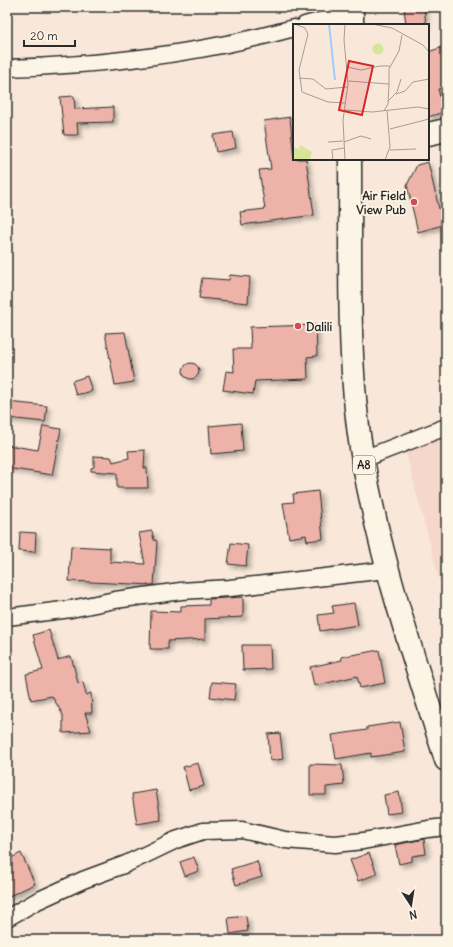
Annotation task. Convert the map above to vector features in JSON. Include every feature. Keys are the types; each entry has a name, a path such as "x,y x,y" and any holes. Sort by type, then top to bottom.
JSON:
{"main road":[{"path":"429,134 446,130"},
{"name":"A8","path":"350,160 353,364 363,459 386,570 446,760"}],"street":[{"path":"310,24 352,15"},
{"path":"7,68 137,60 195,52 293,28"},
{"path":"363,459 446,427"},
{"path":"7,617 181,591 230,588 386,570"},
{"path":"7,918 37,901 82,880 126,864 176,840 203,831 242,830 285,840 335,844 363,841 446,827"}],"shaded area":[{"path":"446,430 446,605 404,446"}],"building":[{"path":"424,7 426,24 406,24 404,8"},
{"path":"446,46 446,87 438,89 444,112 429,117 429,52"},
{"path":"74,96 75,109 113,107 113,122 77,123 78,135 64,135 60,97"},
{"path":"290,117 293,160 306,160 314,215 242,225 240,212 265,209 259,170 271,169 264,121"},
{"path":"233,132 236,148 216,152 213,135"},
{"path":"428,162 439,209 446,207 446,224 418,232 407,185 417,165"},
{"path":"230,275 250,277 248,303 199,298 202,278 229,280"},
{"path":"316,325 317,356 307,357 308,379 255,381 253,394 223,390 226,371 234,372 233,349 251,349 250,327"},
{"path":"125,332 134,382 115,385 105,333"},
{"path":"188,363 194,363 199,368 197,377 194,379 188,379 183,374 183,368"},
{"path":"87,376 92,391 76,395 72,381"},
{"path":"7,402 47,406 45,422 7,418"},
{"path":"241,423 243,451 211,454 209,426"},
{"path":"43,426 61,429 52,475 7,468 7,445 38,450"},
{"path":"145,450 144,468 147,468 148,488 117,488 117,473 91,471 91,468 94,467 94,456 111,457 113,462 129,458 128,451"},
{"path":"318,491 323,539 307,541 306,535 289,538 283,503 294,502 293,494"},
{"path":"152,531 154,540 157,541 154,585 69,581 71,546 110,548 110,562 145,564 139,533"},
{"path":"20,532 36,533 35,552 19,551"},
{"path":"231,543 248,545 246,566 228,564"},
{"path":"243,597 243,617 205,619 205,639 168,641 168,649 150,649 151,611 181,612 181,606 209,605 209,599"},
{"path":"354,603 358,625 320,631 318,615 334,613 332,606"},
{"path":"49,630 58,660 71,656 78,683 83,682 86,695 91,693 92,713 85,713 91,731 63,733 63,715 52,696 31,700 26,674 43,670 33,635"},
{"path":"242,645 270,645 271,669 243,670"},
{"path":"379,650 385,683 360,688 357,676 314,686 310,667 342,660 341,657"},
{"path":"212,682 236,684 234,700 210,697"},
{"path":"400,722 405,752 371,757 371,753 336,759 332,735 367,730 367,727"},
{"path":"280,733 283,759 270,761 268,734"},
{"path":"198,763 204,786 189,790 183,767"},
{"path":"310,764 342,765 344,785 326,787 326,795 310,795"},
{"path":"156,790 161,820 137,824 132,794"},
{"path":"399,792 402,812 387,814 384,795"},
{"path":"424,839 426,854 412,856 412,861 399,864 395,845"},
{"path":"21,853 35,884 7,897 7,860"},
{"path":"369,853 377,874 358,881 350,860"},
{"path":"194,857 199,871 185,876 180,862"},
{"path":"257,861 262,877 236,885 231,869"},
{"path":"246,916 248,931 230,934 228,918"}],"place":[{"name":"Air Field View Pub","path":"414,202"},
{"name":"Dalili","path":"298,326"}]}
